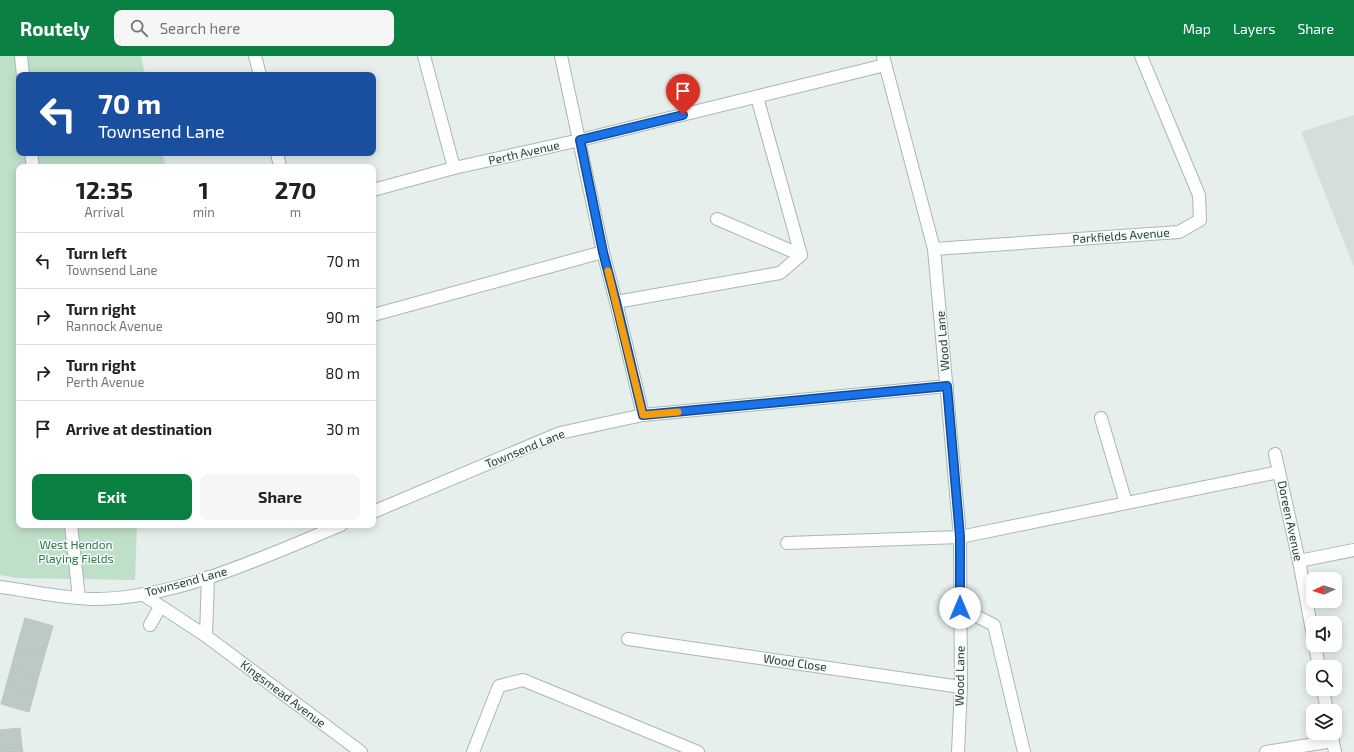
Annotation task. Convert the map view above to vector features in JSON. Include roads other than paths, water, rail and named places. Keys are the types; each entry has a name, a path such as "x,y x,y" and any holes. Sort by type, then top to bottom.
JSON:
{"street":[{"path":"21,56 23,72"},
{"path":"255,56 259,72"},
{"path":"424,56 454,168"},
{"path":"561,56 603,252 643,415"},
{"name":"Parkfields Avenue","path":"934,249 1179,232 1200,220 1199,195 1143,57"},
{"name":"Perth Avenue","path":"376,189 454,168 580,140 757,97 884,60"},
{"name":"Wood Lane","path":"884,60 934,249 960,537 961,687 958,752"},
{"path":"757,97 801,256"},
{"path":"717,219 801,256"},
{"path":"376,313 603,252"},
{"path":"616,302 780,273 801,256"},
{"name":"Townsend Lane","path":"376,511 560,434 643,415 947,386"},
{"path":"1101,418 1126,503"},
{"name":"Doreen Avenue","path":"1275,454 1299,561 1309,616"},
{"path":"787,543 960,537 1279,472"},
{"path":"71,528 79,598"},
{"name":"Townsend Lane","path":"0,587 79,598 105,598 142,594 172,588 236,568 334,528"},
{"path":"1299,561 1354,550"},
{"path":"206,636 208,577"},
{"name":"Kingsmead Avenue","path":"142,594 206,636 361,752"},
{"path":"150,626 160,607"},
{"path":"960,608 994,625 1024,752"},
{"name":"Wood Close","path":"628,639 961,687"},
{"path":"473,752 499,686 523,680 698,752"},
{"path":"1266,752 1333,742"}],"park label":[{"name":"West Hendon Playing Fields","path":"76,552"}]}
